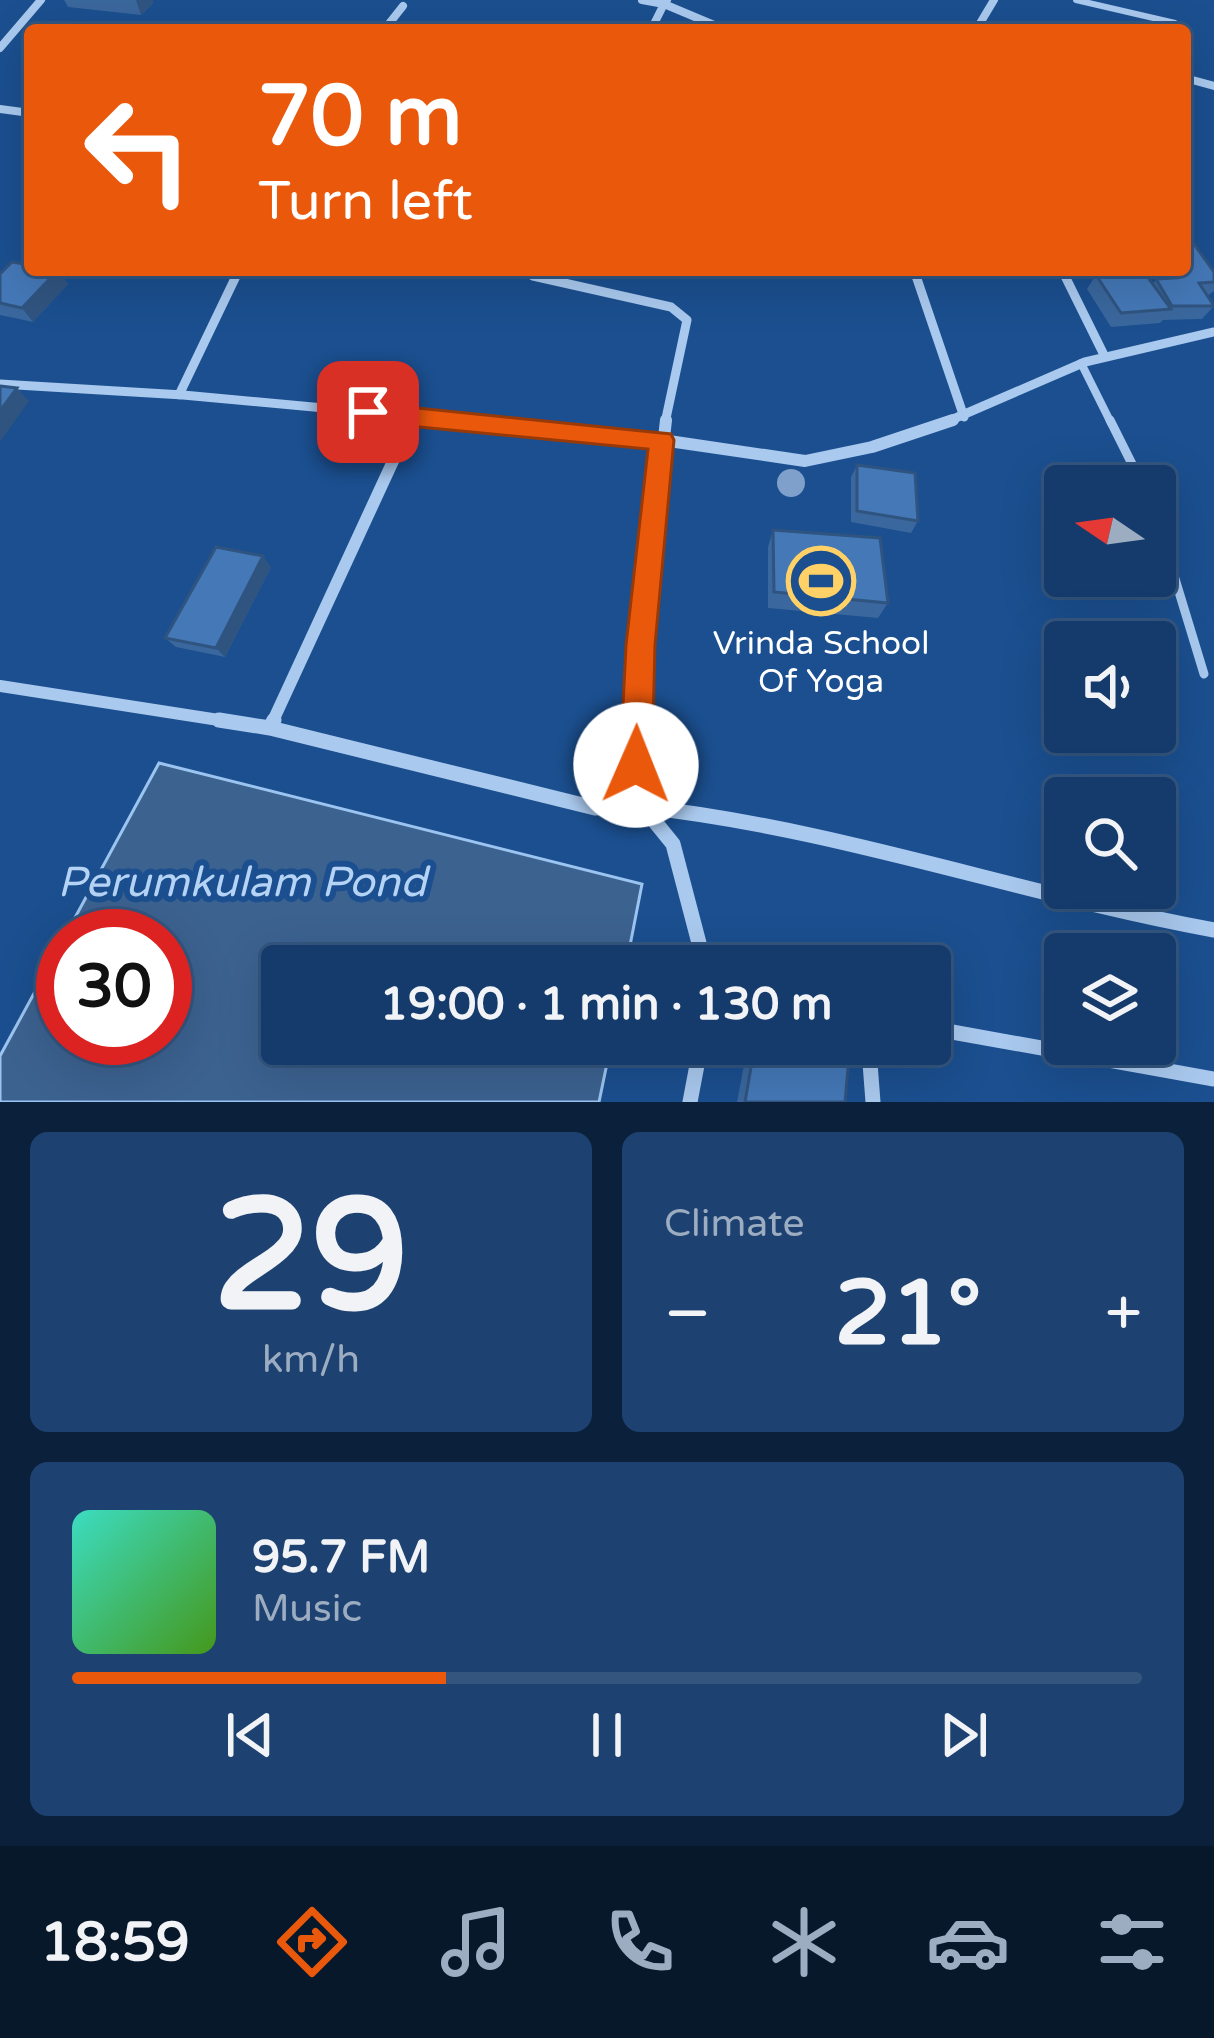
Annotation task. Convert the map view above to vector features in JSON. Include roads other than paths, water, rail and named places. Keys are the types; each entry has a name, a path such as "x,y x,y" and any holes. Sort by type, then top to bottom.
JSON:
{"street":[{"path":"0,48 41,0"},
{"path":"642,0 666,2 713,24"},
{"path":"389,24 403,6"},
{"path":"179,395 236,276"},
{"path":"537,276 671,307 686,315 662,440 640,662 636,765 643,807 673,844 699,945"},
{"path":"916,276 964,417"},
{"path":"1065,276 1105,357"},
{"path":"0,384 179,395 662,440 805,461 872,447 964,417 1081,363 1214,332"},
{"path":"270,728 414,417"},
{"path":"0,686 270,728 595,808 643,807 724,816 1090,907 1214,930"},
{"path":"951,1032 1214,1079"},
{"path":"691,1102 697,1065"},
{"path":"870,1065 873,1102"}],"lane":[{"path":"1076,0 1175,23"},
{"path":"1081,363 1132,465"},
{"path":"1176,582 1204,674"}],"water":[{"name":"Perumkulam Pond","path":"159,763 642,884 630,945 261,945 261,1065 607,1065 599,1102 0,1102 0,1056 36,990 36,1065 192,1065 192,909 80,909"}],"place":[{"name":"Vrinda School Of Yoga","path":"821,581"}]}
